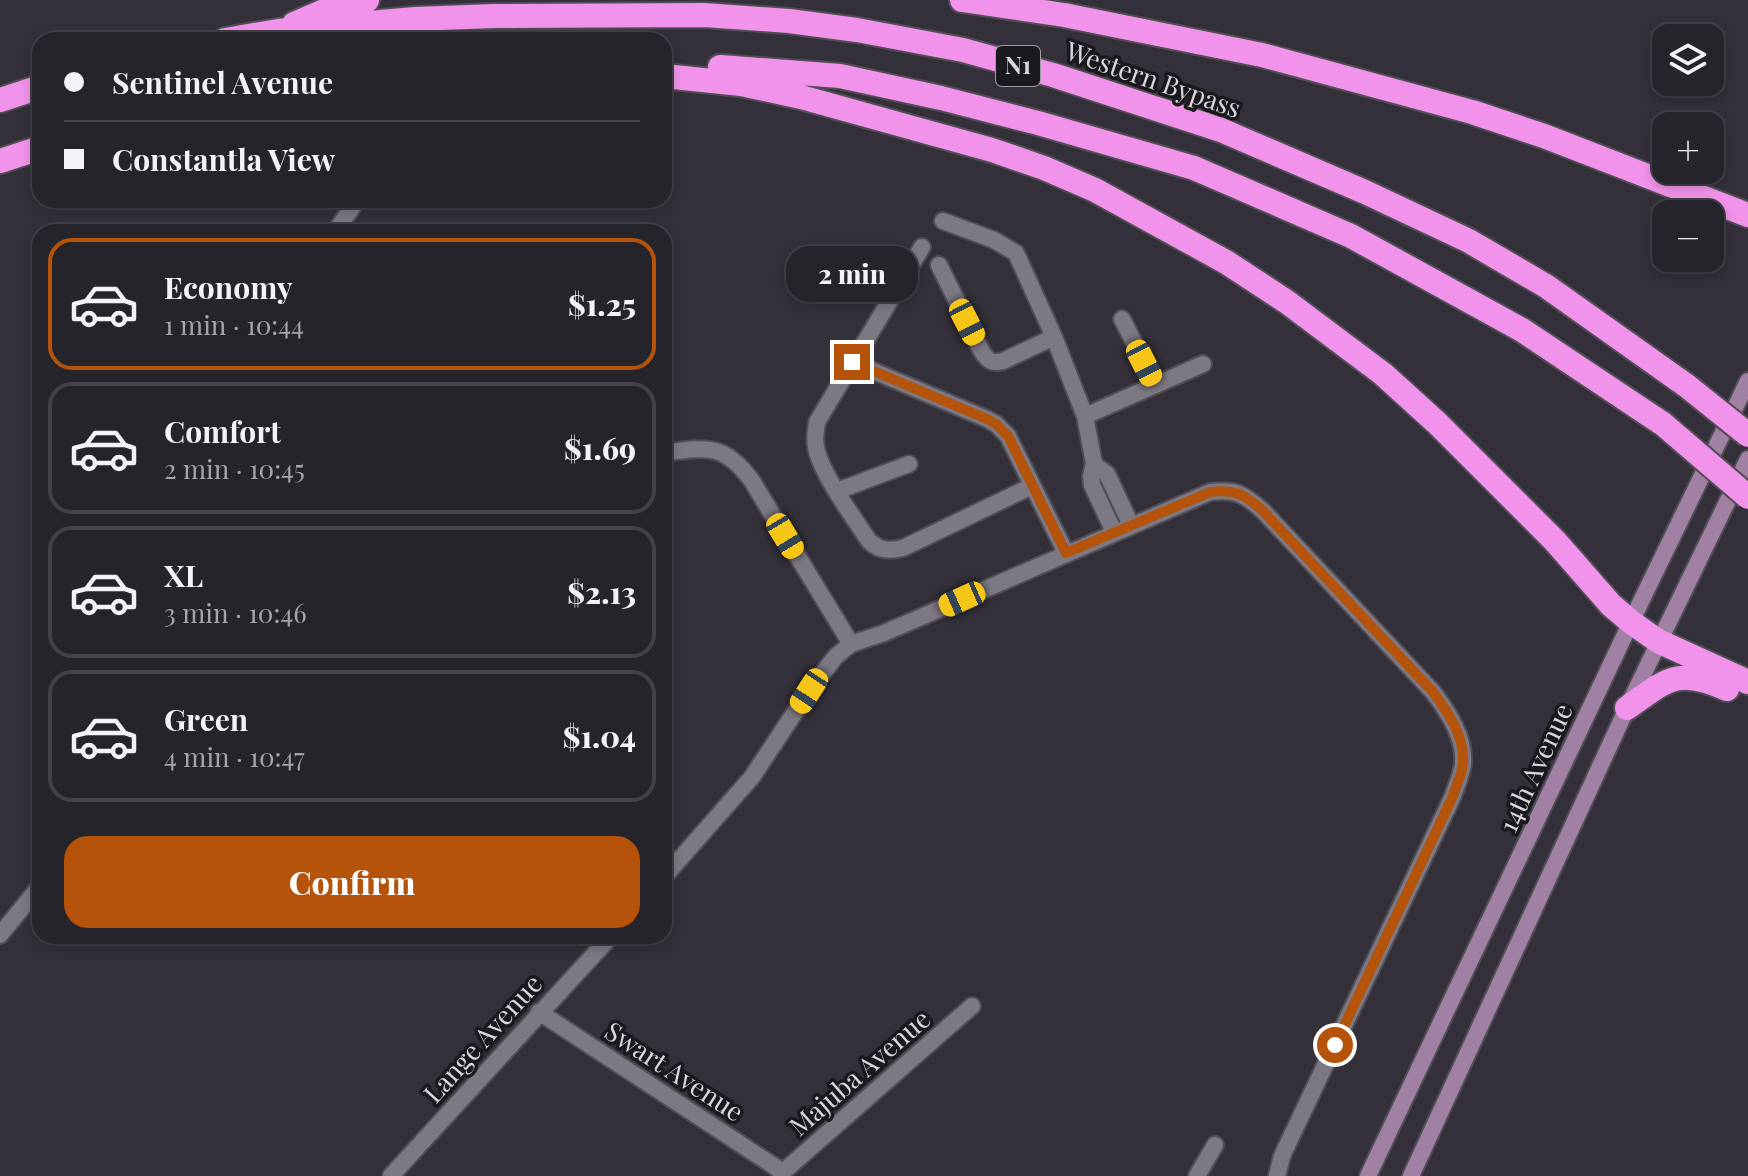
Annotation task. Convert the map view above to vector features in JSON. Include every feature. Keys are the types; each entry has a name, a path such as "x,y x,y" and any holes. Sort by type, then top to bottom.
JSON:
{"highway":[{"path":"278,31 331,8 367,0"},
{"path":"962,0 1064,15 1262,55 1457,108 1544,136 1748,215"},
{"name":"Western Bypass","path":"272,32 415,19 704,15 803,22 963,50 1053,75 1221,130 1469,241 1546,286 1687,386 1748,435"},
{"name":"N1","path":"672,64 840,76 1038,123 1194,168 1351,236 1522,330 1663,424 1748,497"},
{"path":"672,77 741,84 801,97 1031,163 1095,190 1226,262 1287,302 1383,374 1437,423 1555,541 1611,605 1631,622 1658,641 1748,682"},
{"path":"0,100 32,90"},
{"path":"0,161 32,151"},
{"path":"1627,708 1662,683 1683,677 1711,682 1748,698"}],"main road":[{"name":"14th Avenue","path":"1368,1176 1748,381"},
{"path":"1413,1176 1658,641 1748,459"}],"street":[{"path":"943,221 994,240 1016,253 1085,416 1094,464 1092,485 1114,532"},
{"path":"922,247 817,422 814,442 817,454 869,541 884,550 903,548 1032,486"},
{"path":"939,265 989,361 1003,361 1054,337"},
{"path":"1122,319 1156,385"},
{"path":"852,362 996,424 1008,436 1066,553"},
{"path":"1085,416 1203,364"},
{"path":"672,452 713,449 741,467 851,644"},
{"path":"837,491 909,464"},
{"path":"1094,464 1107,474 1131,525"},
{"path":"672,868 752,777 822,674 836,656 851,644 884,633 1210,492 1241,493 1263,511 1433,692 1451,716 1462,748 1463,765 1453,796 1282,1156 1277,1176"},
{"path":"0,935 32,896"},
{"name":"Lange Avenue","path":"391,1176 603,944"},
{"name":"Majuba Avenue","path":"782,1174 972,1006"},
{"name":"Swart Avenue","path":"539,1012 782,1174"},
{"path":"1197,1176 1215,1145"}],"route":[{"path":"852,362 987,419 1002,429 1066,553 1210,492 1241,493 1263,511 1433,692 1451,716 1462,748 1463,765 1453,796 1335,1045"}]}
